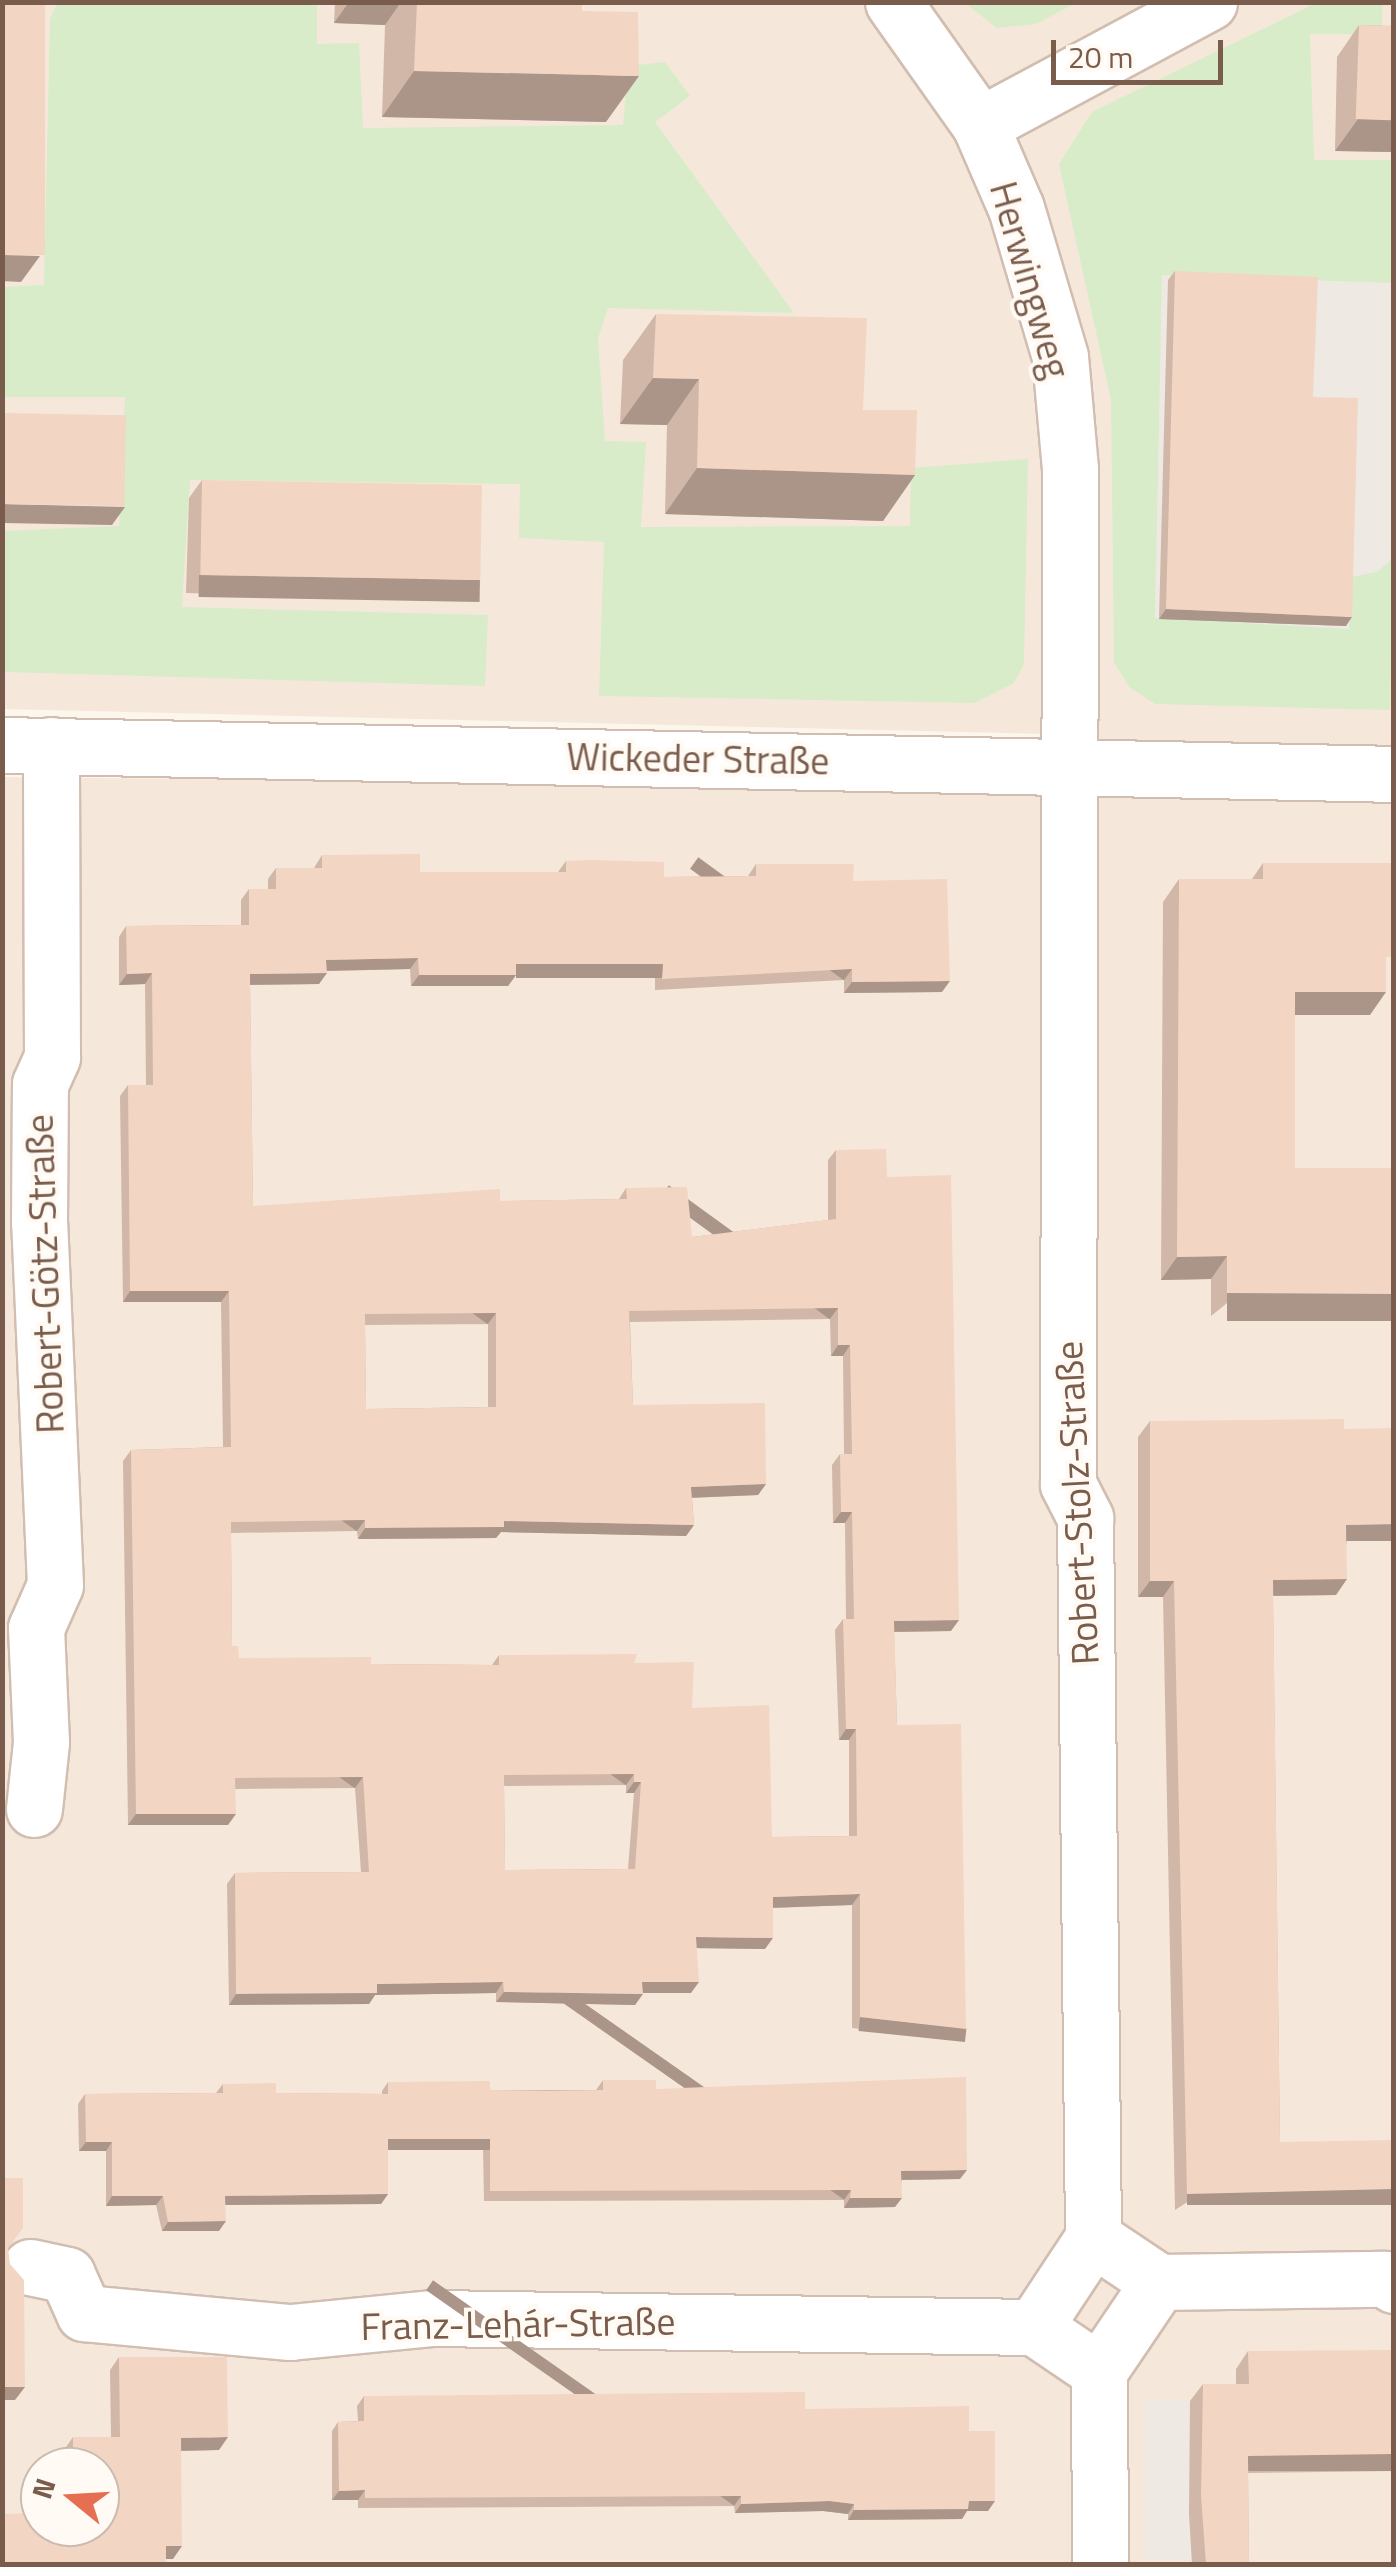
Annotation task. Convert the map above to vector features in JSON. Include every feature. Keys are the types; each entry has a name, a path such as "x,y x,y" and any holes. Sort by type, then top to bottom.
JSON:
{"street":[{"name":"Herwingweg","path":"893,2 980,125 1016,208 1060,357 1070,469 1067,768"},
{"path":"980,125 1209,2"},
{"name":"Wickeder Straße","path":"26,745 1394,774"},
{"name":"Robert-Götz-Straße","path":"26,745 52,1057 40,1084 39,1222 54,1585 20,1681 41,1742 34,1809"},
{"name":"Robert-Stolz-Straße","path":"1067,768 1068,1484 1085,1518 1093,2238"},
{"path":"1099,2371 1034,2327 1093,2238 1159,2282 1385,2279 1394,2285"},
{"name":"Franz-Lehár-Straße","path":"30,2267 68,2274 84,2312 290,2332 433,2318 1034,2327"},
{"path":"1100,2564 1099,2371 1159,2282"}],"shaded area":[{"path":"3,3 1393,3 1393,2564 3,2564 3,777 1065,789 1045,734 3,709"},
{"path":"1162,275 1393,283 1393,556 1377,572 1350,629 1155,619"},
{"path":"1145,2401 1237,2401 1237,2559 1145,2559"}],"green space":[{"path":"57,3 317,3 317,44 359,43 363,128 623,125 628,66 665,62 690,96 655,122 794,313 608,308 598,338 605,441 646,442 641,527 910,526 911,468 1028,459 1024,664 1014,683 975,703 599,696 604,542 519,538 520,484 190,480 182,607 488,615 485,686 3,672 2,531 119,526 125,397 3,397 3,287 44,285 50,19"},
{"path":"965,3 1076,3 1036,24 997,28"},
{"path":"1316,3 1383,3 1381,34 1310,34 1314,160 1393,160 1393,283 1162,275 1155,618 1349,629 1352,577 1377,572 1393,558 1390,710 1155,704 1129,687 1114,662 1111,400 1059,164 1092,112"}],"building":[{"path":"2,2 45,2 45,255 2,255"},
{"path":"417,2 582,2 582,11 638,12 639,76 414,71"},
{"path":"1359,25 1394,26 1391,120 1356,119"},
{"path":"1175,271 1318,277 1313,397 1358,398 1352,617 1166,609"},
{"path":"656,314 867,318 863,410 917,410 915,475 697,468 699,379 653,378"},
{"path":"2,413 126,415 124,506 2,504"},
{"path":"202,480 482,485 480,580 200,575"},
{"path":"420,854 420,872 566,872 566,861 591,860 664,862 664,877 756,876 756,864 854,864 853,881 947,879 950,981 852,982 852,969 662,979 663,964 516,964 516,975 419,975 418,958 326,960 327,973 250,974 253,1206 500,1189 500,1201 627,1199 626,1188 687,1187 692,1237 836,1219 836,1150 886,1149 887,1177 951,1175 959,1620 894,1621 897,1725 961,1724 966,2029 860,2017 860,1894 773,1897 773,1938 696,1937 699,1982 642,1982 643,1994 504,1992 503,1982 377,1984 377,1993 236,1994 235,1873 369,1872 363,1777 235,1778 236,1814 136,1814 131,1450 231,1447 229,1291 130,1291 128,1085 153,1085 152,973 127,974 126,926 249,925 249,889 276,889 276,868 322,868 322,855","holes":["838,1308 838,1345 850,1345 852,1454 840,1454 841,1512 852,1512 854,1619 843,1619 846,1729 856,1729 857,1836 772,1837 769,1705 692,1708 694,1662 634,1663 637,1654 499,1655 499,1665 371,1664 371,1657 239,1658 238,1646 232,1646 231,1522 365,1520 365,1528 504,1527 504,1521 694,1525 691,1487 766,1484 765,1403 633,1405 629,1311","496,1313 496,1407 366,1409 365,1314","634,1774 634,1782 641,1782 635,1869 505,1870 504,1775"]},
{"path":"1263,863 1394,863 1393,957 1386,957 1386,992 1295,992 1295,1168 1394,1168 1394,1294 1227,1293 1227,1256 1177,1257 1179,879 1263,879"},
{"path":"1344,1419 1344,1429 1394,1428 1394,1524 1346,1525 1347,1579 1273,1580 1280,2142 1394,2140 1394,2189 1187,2194 1174,1581 1150,1581 1150,1421"},
{"path":"966,2077 967,2170 901,2171 902,2198 850,2198 851,2190 490,2191 490,2139 388,2139 388,2194 225,2196 226,2221 168,2222 163,2196 112,2196 112,2142 86,2142 85,2094 223,2093 223,2084 276,2083 276,2093 388,2094 388,2082 490,2081 490,2090 548,2091 603,2090 603,2080 656,2080 656,2089"},
{"path":"2,2178 23,2178 23,2228 8,2248 10,2264 24,2280 25,2387 2,2387"},
{"path":"1394,2350 1394,2454 1248,2456 1249,2564 1206,2564 1201,2496 1203,2384 1249,2384 1248,2351"},
{"path":"119,2357 227,2357 228,2437 181,2438 182,2546 166,2546 166,2564 2,2564 2,2514 20,2514 20,2547 120,2547 120,2447 73,2447 73,2437 120,2437"},
{"path":"805,2392 805,2409 969,2406 969,2431 995,2431 995,2501 969,2501 968,2509 854,2510 854,2504 830,2501 741,2504 741,2496 365,2498 365,2490 339,2491 338,2422 364,2421 364,2396"}]}
